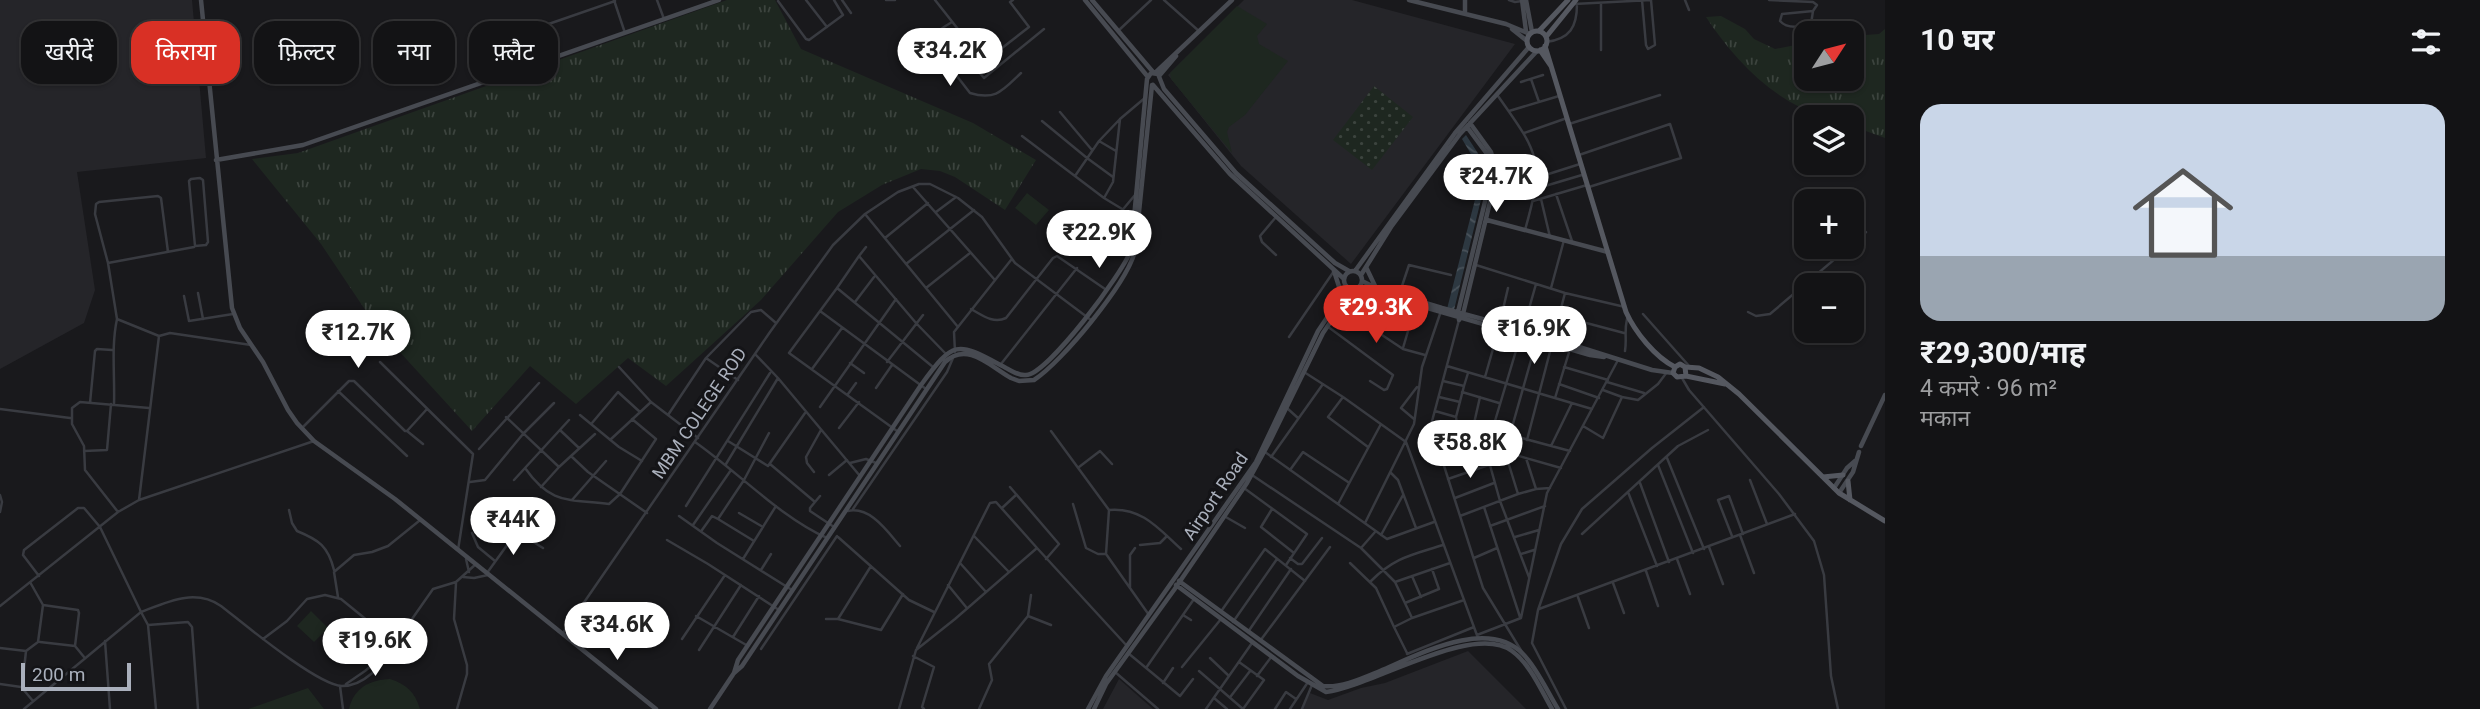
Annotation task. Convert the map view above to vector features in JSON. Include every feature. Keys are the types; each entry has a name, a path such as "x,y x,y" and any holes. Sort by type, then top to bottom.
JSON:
{"main road":[{"path":"1543,45 1528,44 1532,32 1574,2"},
{"path":"1543,45 1574,2"},
{"path":"1532,32 1543,45 1553,68 1628,316 1677,377 1728,385"},
{"path":"1672,371 1680,365 1706,370 1728,385 1837,491 1885,521"},
{"path":"1684,377 1687,367"},
{"path":"1823,477 1843,475"},
{"path":"1848,481 1850,500"}],"street":[{"path":"201,0 233,314 263,362 288,410 314,441 465,555 656,709"},
{"path":"557,21 615,0 625,33"},
{"path":"657,0 664,19"},
{"path":"216,160 303,145 625,33 701,3 719,0"},
{"path":"806,0 827,27"},
{"path":"778,2 807,40 844,14 834,0"},
{"path":"842,0 851,13"},
{"path":"886,0 895,0"},
{"path":"935,0 982,61 986,61 1029,27"},
{"path":"1013,0 1010,2 1036,36"},
{"path":"1085,0 1150,82 1230,174 1343,278 1347,288 1369,290 1409,300 1499,325 1570,349 1608,357"},
{"path":"1092,0 1211,145 1252,190 1335,263 1376,288 1416,304 1441,310"},
{"path":"1118,31 1151,0"},
{"path":"1164,0 1200,32"},
{"path":"1089,318 1129,256 1150,82 1232,0"},
{"path":"1409,0 1532,32"},
{"path":"1465,0 1465,14"},
{"path":"1509,0 1523,0 1532,32"},
{"path":"1543,45 1562,39 1571,32 1577,18 1574,2 1601,3 1642,0 1651,0 1655,43 1651,49 1646,45 1642,0"},
{"path":"1685,0 1689,10"},
{"path":"1769,0 1813,2 1817,7 1809,25 1786,26 1780,21 1783,14 1813,11"},
{"path":"1601,3 1601,50"},
{"path":"952,22 935,34 932,42 934,49 970,93 995,95 1021,73"},
{"path":"1343,278 1352,271 1455,133 1528,44 1506,24"},
{"path":"955,44 984,78 1044,29"},
{"name":"Airport Road","path":"1094,709 1115,672 1255,462 1318,331 1344,298 1356,289 1366,266 1391,227 1469,125 1543,45"},
{"path":"970,63 978,56"},
{"path":"1521,82 1543,75"},
{"path":"1150,82 1157,76"},
{"path":"1531,79 1539,102"},
{"path":"1496,93 1524,133 1534,153 1535,189 1525,230"},
{"path":"1524,133 1660,95"},
{"path":"1076,176 1099,141 1120,119 1149,96"},
{"path":"831,527 844,512 933,368 946,354 969,353 1019,381 1034,380 1042,375 1089,318 1112,295 1135,251 1136,194 1149,96"},
{"path":"1509,111 1560,96"},
{"path":"1060,112 1092,150"},
{"path":"1104,198 1113,177 1120,119"},
{"path":"1042,121 1113,177"},
{"path":"1533,201 1681,158 1670,124 1579,155"},
{"path":"1469,125 1491,152 1497,167 1496,184 1487,220 1472,264"},
{"path":"1469,125 1487,154 1492,173 1432,425 1483,588 1558,709"},
{"path":"1022,136 1135,220"},
{"path":"1099,141 1116,151"},
{"path":"1536,178 1581,164"},
{"path":"1535,189 1585,174"},
{"path":"108,263 206,245 208,242 203,180 200,178 189,181 195,246"},
{"path":"913,186 930,184 974,210 988,224 1011,260 1089,318"},
{"path":"913,186 994,279"},
{"name":"MBM COLEGE ROD","path":"562,634 776,323 833,245 865,214 898,192 913,186"},
{"path":"1100,238 1136,194"},
{"path":"1556,194 1572,243"},
{"path":"84,450 107,450 115,376 112,350 117,319 108,263 94,208 99,202 158,196 161,198 168,251"},
{"path":"936,212 956,197"},
{"path":"1541,199 1550,237"},
{"path":"885,238 928,203"},
{"path":"906,264 974,210"},
{"path":"865,214 958,327"},
{"path":"1276,217 1260,236 1262,242 1276,255"},
{"path":"1112,222 1135,220"},
{"path":"1487,220 1608,252"},
{"path":"1551,288 1564,240"},
{"path":"866,247 789,353 895,430"},
{"path":"926,288 971,252"},
{"path":"859,256 946,354"},
{"path":"971,309 990,319 1002,320 1009,315 1053,258 1061,256 1107,291"},
{"path":"1748,312 1756,316 1770,314 1835,259"},
{"path":"853,509 951,366 955,352 953,336 958,327 1011,260"},
{"path":"1472,264 1565,293 1625,307"},
{"path":"1399,295 1409,265 1451,275"},
{"path":"1366,266 1376,288"},
{"path":"998,367 1077,268"},
{"path":"1334,270 1344,298 1369,290"},
{"path":"1289,337 1334,270"},
{"path":"855,302 875,276"},
{"path":"1529,579 1500,501 1486,451 1536,284"},
{"path":"836,288 933,368"},
{"name":"Airport Road","path":"1088,709 1127,646 1252,475 1327,326 1340,307 1347,288"},
{"path":"1485,377 1508,288"},
{"path":"198,293 203,320"},
{"path":"1527,440 1565,293"},
{"path":"184,296 188,320 233,314"},
{"path":"820,407 895,299"},
{"path":"1402,349 1416,304"},
{"path":"1340,307 1402,349 1425,356"},
{"path":"668,415 706,358 736,326 756,310 761,310 776,323"},
{"path":"1365,523 1406,442 1414,419 1425,356 1441,310"},
{"path":"820,311 923,387"},
{"path":"1643,314 1687,367"},
{"path":"887,362 923,315"},
{"path":"1560,316 1624,333"},
{"path":"1625,351 1624,333 1628,316"},
{"path":"117,319 159,336 170,333 251,345"},
{"path":"1327,326 1393,375 1384,390 1370,381"},
{"path":"812,369 842,328"},
{"path":"1522,332 1618,360 1672,371"},
{"path":"139,500 159,336"},
{"path":"1518,495 1505,452 1537,338"},
{"path":"1555,398 1570,349"},
{"path":"90,403 95,351 112,350"},
{"path":"895,430 917,402 923,387 955,352"},
{"path":"755,354 861,476"},
{"path":"706,358 738,380"},
{"path":"1521,618 1550,488 1618,360"},
{"path":"380,362 473,454 457,550"},
{"path":"850,363 864,373"},
{"path":"876,388 892,365"},
{"path":"1447,366 1593,409"},
{"path":"619,367 651,402 698,438"},
{"path":"1564,367 1646,393"},
{"path":"686,506 771,371"},
{"path":"1603,390 1638,400 1672,371"},
{"path":"1304,372 1406,442 1478,636"},
{"path":"1461,452 1456,417 1468,372"},
{"path":"1684,377 1704,407 1795,514 1814,541 1824,575 1831,676 1838,709"},
{"path":"726,464 778,378"},
{"path":"302,428 345,383 354,381 402,430 423,444"},
{"path":"1443,381 1464,386"},
{"path":"479,449 539,383"},
{"path":"848,394 856,383"},
{"path":"1271,457 1323,384"},
{"path":"1414,419 1401,408 1419,384"},
{"path":"1559,384 1599,398"},
{"path":"338,391 407,456"},
{"path":"591,425 618,393 640,412"},
{"path":"1462,393 1500,403"},
{"path":"1861,446 1885,395"},
{"path":"1343,397 1328,417 1368,447"},
{"path":"1439,397 1460,402"},
{"path":"1468,450 1480,397"},
{"path":"1583,426 1603,438 1622,397"},
{"path":"118,512 85,470 84,450 70,418 74,405 80,402 150,408"},
{"path":"610,440 651,402"},
{"path":"839,428 859,402"},
{"path":"917,402 923,406"},
{"path":"469,482 485,480 523,433 554,403"},
{"path":"1551,446 1572,403"},
{"path":"1566,709 1532,643 1538,610 1561,544 1582,509 1704,407"},
{"path":"1286,408 1298,418"},
{"path":"0,409 70,418"},
{"path":"407,431 427,409"},
{"path":"1435,411 1456,417"},
{"path":"770,464 805,412"},
{"path":"580,415 610,440 642,461"},
{"path":"506,417 559,467"},
{"path":"525,468 554,498 609,504 620,494 656,439 632,419"},
{"path":"514,480 569,420"},
{"path":"1338,504 1381,424"},
{"path":"560,429 579,448"},
{"path":"814,472 806,457 821,430"},
{"path":"1492,430 1570,452"},
{"path":"1582,534 1678,446 1708,430"},
{"path":"1051,431 1109,510 1106,555 1149,615"},
{"path":"718,519 744,480 769,433"},
{"path":"541,487 595,434"},
{"path":"0,606 118,512 139,500 314,441"},
{"path":"728,441 755,459 768,466 770,464 815,502"},
{"path":"695,443 726,464 776,505 824,537"},
{"path":"1442,461 1461,452 1487,447"},
{"path":"1079,467 1100,451 1112,464"},
{"path":"1265,452 1387,539 1434,522"},
{"path":"1290,470 1303,452 1349,483"},
{"path":"1505,452 1561,468"},
{"path":"1837,491 1848,481 1858,452"},
{"path":"571,456 647,513"},
{"path":"1667,457 1704,549"},
{"path":"1526,458 1536,489"},
{"path":"829,475 848,462 863,459 874,462"},
{"path":"1448,479 1506,459"},
{"path":"1837,491 1843,475 1856,460"},
{"path":"572,500 606,461"},
{"path":"761,649 824,537 861,476 874,462"},
{"path":"1658,464 1693,553"},
{"path":"693,525 731,470"},
{"path":"1391,472 1398,480 1416,528"},
{"path":"1252,475 1362,548 1395,582 1412,618"},
{"path":"1750,480 1767,524"},
{"path":"1639,482 1669,562"},
{"path":"1455,499 1494,483"},
{"path":"1010,487 1059,544 1046,559"},
{"path":"1244,488 1307,534 1286,565"},
{"path":"1460,516 1536,489 1550,488"},
{"path":"1628,492 1657,566"},
{"path":"0,495 0,512"},
{"path":"1002,508 1017,495"},
{"path":"1381,535 1403,495"},
{"path":"820,496 810,511 831,527 837,536 909,600 934,612"},
{"path":"1732,538 1718,500 1729,496 1754,573"},
{"path":"899,709 913,656 990,503 994,501 1127,646"},
{"path":"1073,504 1086,548 1106,555"},
{"path":"486,505 510,541"},
{"path":"743,559 776,505"},
{"path":"1490,526 1545,506"},
{"path":"38,576 23,555 24,550 78,508 84,508 100,527 148,625 156,709"},
{"path":"1273,508 1261,527 1294,553"},
{"path":"1484,508 1521,618"},
{"path":"844,512 853,509 862,511 875,519 900,545"},
{"path":"289,510 297,531 313,536 324,546 334,572 338,597"},
{"path":"1109,510 1128,510 1146,517 1181,549"},
{"path":"739,513 763,527"},
{"path":"1538,610 1795,514"},
{"path":"679,516 793,589"},
{"path":"701,531 712,516 754,541"},
{"path":"1224,516 1245,528"},
{"path":"334,572 354,555 388,546 420,520"},
{"path":"463,577 474,578 488,574 510,541 527,538 540,525"},
{"path":"1515,537 1539,529"},
{"path":"1362,548 1376,531"},
{"path":"472,533 478,547 495,561"},
{"path":"734,673 747,646 837,536"},
{"path":"974,536 1009,572"},
{"path":"1140,545 1160,543 1167,536"},
{"path":"527,538 543,548"},
{"path":"1290,558 1302,564 1322,538"},
{"path":"667,540 776,609"},
{"path":"1371,581 1398,559 1443,545"},
{"path":"1260,641 1330,547"},
{"path":"1709,547 1723,584"},
{"path":"916,650 1037,548"},
{"path":"1130,588 1130,555 1135,548"},
{"path":"1474,558 1497,548"},
{"path":"1220,612 1265,549 1305,580"},
{"path":"1521,554 1535,550"},
{"path":"761,570 771,554"},
{"path":"465,555 469,572"},
{"path":"1233,622 1277,559"},
{"path":"1677,559 1690,594"},
{"path":"960,563 986,592"},
{"path":"1395,582 1450,563"},
{"path":"24,709 141,612 178,599 198,596 221,606 263,639 321,678 342,686 355,684 386,661 391,649 428,594 437,587 456,582 476,564"},
{"path":"1350,564 1371,581 1380,594 1408,656"},
{"path":"838,619 871,566"},
{"path":"1248,632 1291,569"},
{"path":"1405,603 1439,589 1432,569"},
{"path":"1646,571 1658,606"},
{"path":"682,639 725,575"},
{"path":"1412,576 1421,597"},
{"path":"30,582 43,605 38,642"},
{"path":"456,582 454,618 467,665 466,683 457,709"},
{"path":"1176,582 1252,642 1310,684 1326,692 1437,653 1476,643 1500,645 1516,654 1552,709"},
{"path":"1176,582 1314,681 1327,687 1358,680 1474,627"},
{"path":"1613,583 1624,613"},
{"path":"699,650 741,585"},
{"path":"948,586 967,608"},
{"path":"826,619 838,619 881,630 903,594"},
{"path":"263,639 287,621 307,600 325,595 338,597 395,644"},
{"path":"979,709 992,680 989,664 1028,616 1031,595"},
{"path":"733,637 759,596"},
{"path":"1578,597 1589,628"},
{"path":"1146,668 1194,598"},
{"path":"1394,627 1464,600"},
{"path":"43,605 78,610 75,646"},
{"path":"710,709 734,673 742,666 776,609"},
{"path":"1183,615 1191,620"},
{"path":"696,616 747,646"},
{"path":"1028,616 1051,625"},
{"path":"1408,656 1478,636 1521,618"},
{"path":"1182,667 1221,619"},
{"path":"148,625 188,622 192,627 198,709"},
{"path":"1478,636 1508,643 1525,655"},
{"path":"1197,637 1202,641"},
{"path":"105,641 110,709"},
{"path":"0,648 26,651 38,642 75,646 85,658"},
{"path":"1208,708 1252,642"},
{"path":"22,688 26,651"},
{"path":"1128,653 1180,696 1193,679"},
{"path":"913,656 934,667 922,707 924,709"},
{"path":"1257,676 1272,656"},
{"path":"1210,658 1230,676"},
{"path":"1199,671 1243,709 1264,680 1239,662"},
{"path":"1163,682 1173,668"},
{"path":"1230,697 1250,671"},
{"path":"1115,672 1158,709"},
{"path":"0,684 22,688 33,701"},
{"path":"1290,709 1310,684"},
{"path":"1302,709 1310,684"},
{"path":"342,686 343,709"},
{"path":"1275,709 1286,692 1296,699"},
{"path":"1214,698 1227,709"}],"shaded area":[{"path":"0,0 192,0 194,21 131,21 131,84 199,84 206,158 77,172 95,290 84,323 0,369"},
{"path":"1244,0 1352,0 1515,44 1351,264 1241,166 1168,75"},
{"path":"1468,651 1526,709 1303,709 1310,693 1328,700 1385,683"},
{"path":"1119,679 1153,709 1103,709"}],"green space":[{"path":"727,0 775,0 801,49 973,123 1036,160 1005,210 955,177 940,171 921,169 882,185 838,212 761,300 666,386 628,358 576,404 530,366 472,431 376,326 321,244 252,159 298,153 491,84 558,84 558,60"},
{"path":"1237,6 1267,24 1257,36 1259,44 1288,61 1245,115 1229,127 1227,132 1232,153 1171,79 1170,73"},
{"path":"1721,16 1745,29 1754,39 1775,49 1794,45 1794,91 1864,91 1864,35 1879,34 1885,29 1885,138 1864,130 1864,105 1796,105 1788,101 1742,63 1706,17"},
{"path":"1374,86 1413,117 1372,170 1333,140"},
{"path":"1027,193 1049,210 1036,225 1015,208"},
{"path":"311,611 328,628 314,642 297,626"},
{"path":"390,679 409,690 420,709 349,709 355,696 369,683"},
{"path":"308,688 324,709 248,709"}],"water":[{"path":"1466,135 1483,161 1487,175 1454,310 1447,309 1480,180 1478,166 1462,139"}]}
